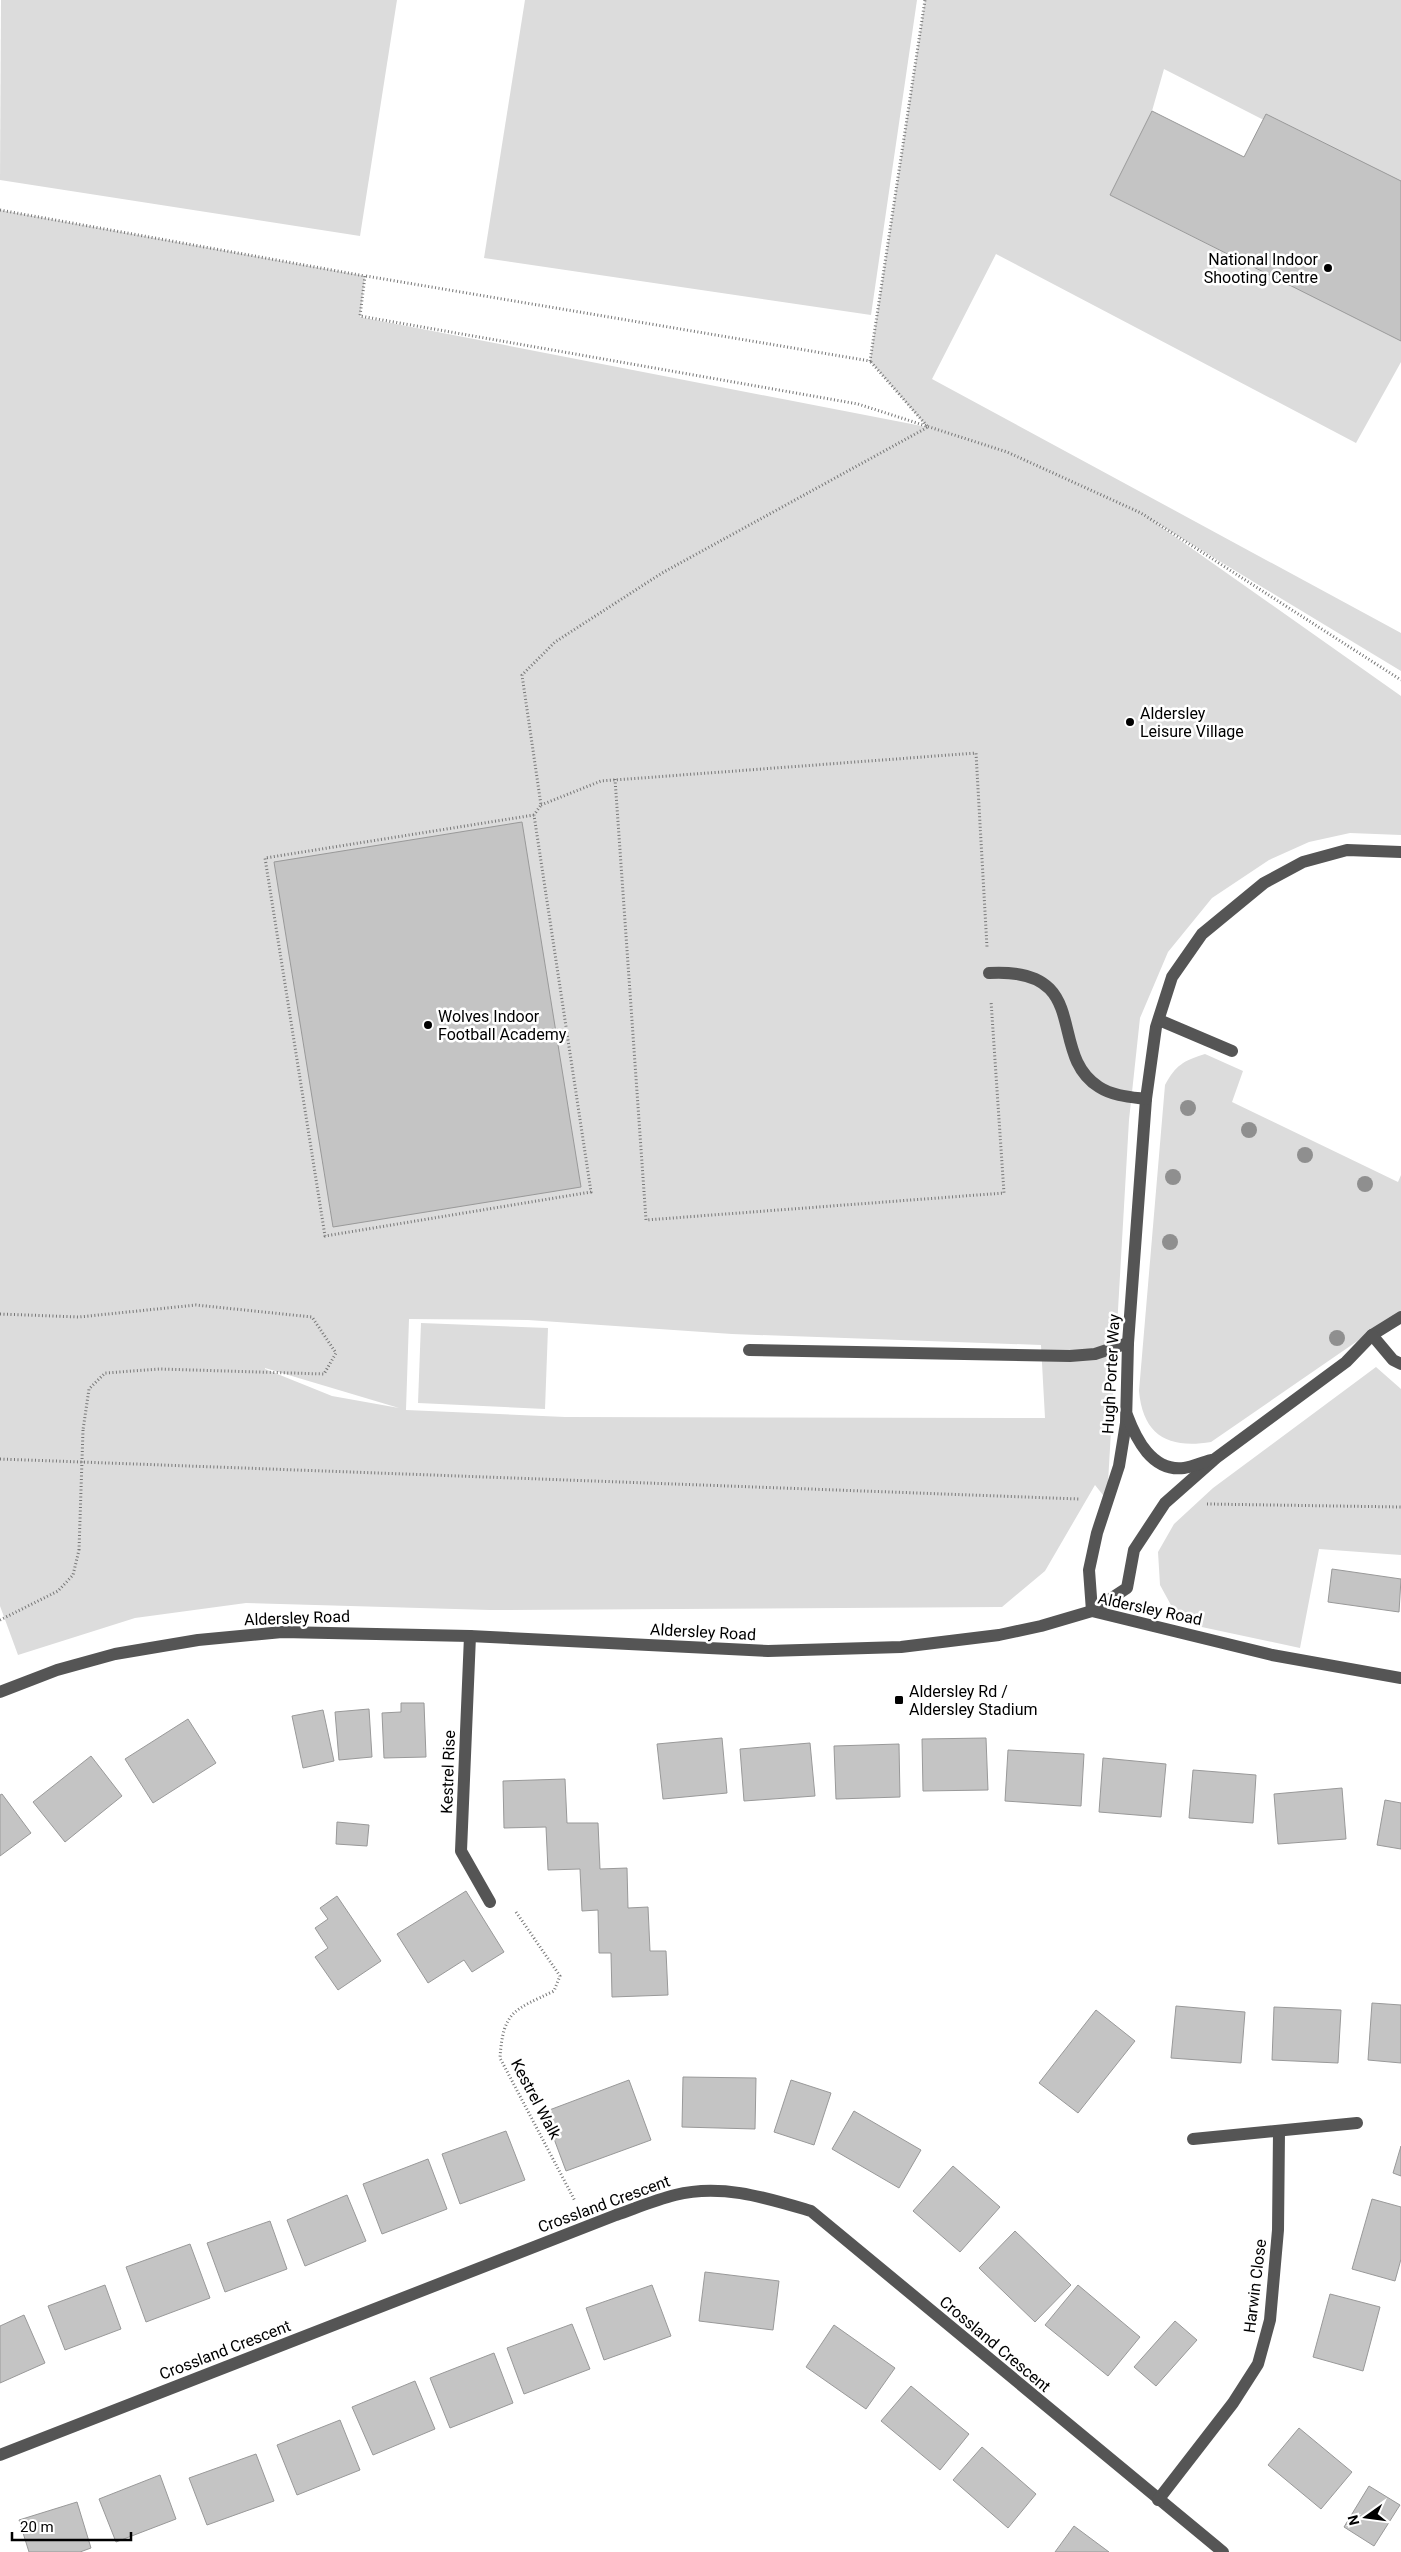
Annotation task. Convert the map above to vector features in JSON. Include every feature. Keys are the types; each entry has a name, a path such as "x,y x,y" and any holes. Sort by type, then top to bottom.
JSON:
{"street":[{"name":"Hugh Porter Way","path":"1092,1611 1089,1570 1096,1533 1119,1466 1126,1413 1128,1343 1146,1099 1159,1020 1172,977 1202,934 1264,883 1303,862 1347,850 1401,852"},
{"path":"989,973 1010,972 1026,975 1050,991 1060,1002 1076,1061 1085,1075 1098,1087 1116,1095 1146,1099"},
{"path":"1159,1020 1232,1051"},
{"path":"1092,1611 1127,1588 1134,1550 1150,1522 1165,1503 1216,1458 1346,1362 1372,1336 1401,1317"},
{"path":"1372,1336 1393,1360 1401,1364"},
{"path":"749,1350 1070,1356 1095,1354 1128,1343"},
{"path":"1126,1413 1137,1441 1150,1455 1166,1466 1183,1468 1216,1458"},
{"name":"Aldersley Road","path":"0,1692 57,1670 115,1654 198,1640 282,1632 470,1636 768,1651 901,1647 999,1636 1092,1611 1272,1655 1401,1678"},
{"name":"Kestrel Rise","path":"470,1636 461,1851 490,1902"},
{"path":"1192,2139 1357,2123"},
{"name":"Harwin Close","path":"1158,2500 1233,2403 1258,2364 1270,2320 1278,2240 1279,2132"},
{"name":"Crossland Crescent","path":"0,2455 588,2226 676,2194 710,2190 756,2195 810,2211 1223,2552"}],"path":[{"path":"870,361 925,0"},
{"path":"0,210 366,276 870,361 928,427"},
{"path":"366,276 360,316 858,404 1007,452 1141,513 1401,680"},
{"path":"541,805 522,675 555,642 662,573 928,427"},
{"path":"534,815 265,858 325,1236 591,1192 534,815 541,805 601,781 615,779 976,753 1004,1193 646,1220 615,779"},
{"path":"0,1314 78,1317 196,1305 312,1317 336,1353 324,1374 160,1369 105,1373 89,1389 83,1430 79,1550 73,1575 58,1591 0,1620"},
{"path":"0,1459 1107,1500"},
{"path":"1165,1503 1401,1507"},
{"name":"Kestrel Walk","path":"490,1902 503,1923 517,1910 522,1921 560,1976 554,1991 511,2013 501,2034 500,2058 588,2226"}],"shaded area":[{"path":"1,0 397,0 360,236 0,180"},
{"path":"525,0 917,0 871,315 484,258"},
{"path":"925,0 1401,0 1401,190 1164,69 1152,111 1110,195 1401,341 1401,362 1356,443 996,254 932,379 1401,633 1401,671 1150,519 1401,696 1401,835 1350,833 1309,842 1269,860 1212,898 1168,952 1140,1018 1129,1120 1107,1500 1095,1485 1045,1571 1002,1607 490,1610 246,1603 135,1618 18,1655 0,1606 0,210 365,276 360,317 927,427 870,361","holes":["409,1319 528,1320 732,1334 1041,1345 1045,1418 565,1417 406,1410","265,1368 399,1408 332,1396"]},
{"path":"1205,1054 1243,1071 1232,1102 1398,1182 1401,1175 1401,1311 1211,1442 1196,1444 1171,1441 1152,1429 1146,1419 1139,1391 1165,1085 1177,1068 1191,1059"},
{"path":"421,1323 548,1328 545,1409 418,1403"},
{"path":"1376,1367 1401,1389 1401,1555 1319,1549 1300,1648 1197,1626 1172,1607 1160,1585 1158,1552 1174,1524 1213,1488"}],"building":[{"name":"National Indoor Shooting Centre","path":"1152,111 1244,157 1266,114 1401,181 1401,341 1110,195"},
{"name":"Wolves Indoor Football Academy","path":"522,822 581,1187 333,1227 274,862"},
{"path":"1332,1569 1401,1579 1399,1612 1328,1602"},
{"path":"401,1703 424,1703 426,1757 384,1758 382,1713 401,1712"},
{"path":"369,1709 372,1757 339,1760 335,1712"},
{"path":"323,1710 334,1761 303,1768 292,1716"},
{"path":"188,1719 216,1763 153,1803 125,1759"},
{"path":"722,1738 727,1793 663,1799 657,1744"},
{"path":"986,1738 988,1790 923,1791 922,1739"},
{"path":"810,1743 815,1796 744,1801 740,1749"},
{"path":"899,1744 900,1797 836,1799 834,1746"},
{"path":"1008,1750 1084,1754 1081,1806 1005,1801"},
{"path":"91,1756 122,1796 65,1842 33,1802"},
{"path":"1103,1758 1166,1764 1161,1817 1099,1812"},
{"path":"1193,1770 1256,1775 1253,1823 1189,1818"},
{"path":"565,1779 567,1823 598,1823 600,1869 627,1868 628,1908 648,1907 650,1951 666,1951 668,1995 612,1997 611,1953 599,1953 598,1910 582,1911 580,1869 548,1870 546,1827 504,1828 503,1781"},
{"path":"1342,1788 1346,1839 1278,1844 1274,1794"},
{"path":"2,1794 31,1833 0,1856 0,1795"},
{"path":"1385,1800 1401,1803 1401,1849 1377,1845"},
{"path":"337,1822 369,1825 367,1846 336,1844"},
{"path":"466,1891 504,1952 472,1972 464,1960 428,1983 397,1934"},
{"path":"337,1896 381,1961 338,1990 315,1957 328,1948 315,1928 328,1919 320,1908"},
{"path":"1372,2003 1401,2005 1401,2063 1368,2060"},
{"path":"1176,2006 1245,2012 1241,2063 1171,2058"},
{"path":"1274,2007 1341,2010 1338,2063 1272,2060"},
{"path":"1096,2010 1135,2041 1078,2113 1039,2083"},
{"path":"683,2077 756,2078 755,2129 682,2127"},
{"path":"629,2080 651,2140 566,2171 544,2112"},
{"path":"791,2080 831,2093 814,2145 774,2132"},
{"path":"854,2111 921,2150 899,2188 832,2149"},
{"path":"506,2131 525,2180 460,2204 442,2154"},
{"path":"1401,2146 1401,2176 1393,2173"},
{"path":"428,2159 447,2209 382,2234 363,2184"},
{"path":"953,2166 1000,2207 960,2252 913,2211"},
{"path":"347,2195 366,2241 305,2266 287,2220"},
{"path":"1372,2199 1401,2207 1401,2259 1395,2281 1352,2269"},
{"path":"270,2221 287,2269 225,2292 207,2243"},
{"path":"1015,2231 1071,2285 1035,2322 979,2268"},
{"path":"190,2244 210,2298 146,2322 126,2267"},
{"path":"705,2272 779,2281 773,2330 699,2321"},
{"path":"105,2285 121,2329 65,2350 48,2306"},
{"path":"652,2285 671,2336 604,2360 586,2308"},
{"path":"1078,2285 1140,2337 1108,2376 1045,2325"},
{"path":"1330,2294 1380,2307 1363,2371 1313,2357"},
{"path":"24,2315 45,2363 0,2383 0,2326"},
{"path":"1175,2321 1197,2340 1156,2386 1134,2367"},
{"path":"572,2324 590,2369 524,2394 507,2348"},
{"path":"834,2325 895,2368 866,2409 806,2367"},
{"path":"494,2353 513,2403 450,2428 430,2378"},
{"path":"415,2381 435,2429 373,2455 352,2407"},
{"path":"911,2386 969,2434 940,2470 881,2421"},
{"path":"340,2420 360,2470 297,2495 277,2445"},
{"path":"1299,2428 1352,2472 1321,2509 1268,2465"},
{"path":"982,2447 1036,2494 1008,2528 953,2480"},
{"path":"256,2454 274,2501 207,2525 189,2478"},
{"path":"160,2475 176,2519 116,2542 99,2499"},
{"path":"1369,2486 1400,2505 1374,2546 1344,2527"},
{"path":"77,2502 91,2548 80,2552 29,2552 19,2520"},
{"path":"1074,2526 1109,2552 1055,2552"}],"place":[{"name":"National Indoor Shooting Centre","path":"1328,268"},
{"name":"Aldersley Leisure Village","path":"1130,722"},
{"name":"Wolves Indoor Football Academy","path":"428,1025"},
{"name":"Aldersley Rd / Aldersley Stadium","path":"899,1700"}]}
